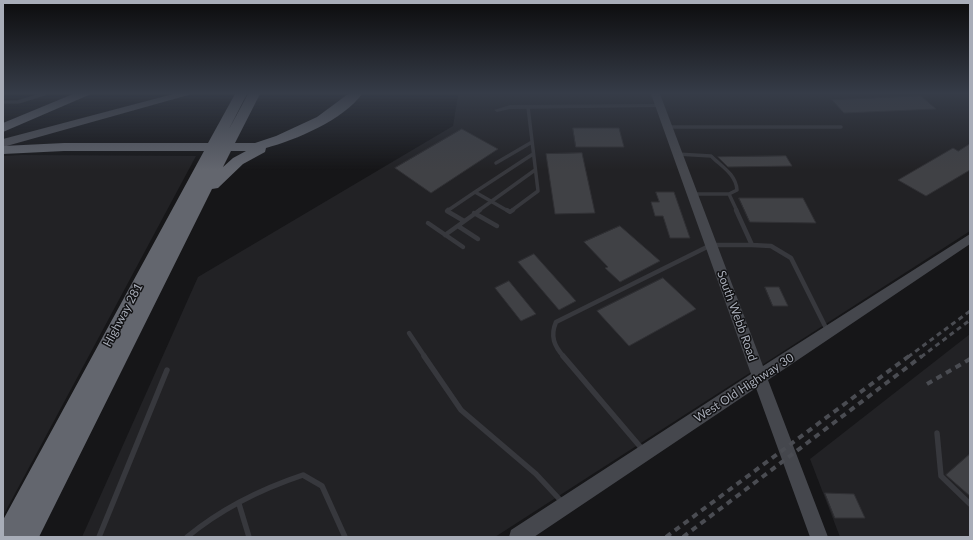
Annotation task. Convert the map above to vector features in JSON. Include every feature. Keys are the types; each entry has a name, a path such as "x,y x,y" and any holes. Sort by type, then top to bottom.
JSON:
{"highway":[{"path":"3,128 24,119"},
{"name":"Highway 281","path":"26,537 192,214 231,119"},
{"name":"Highway 281","path":"7,537 219,149 238,119"},
{"path":"192,214 210,188 227,170 250,153 319,119"},
{"path":"3,150 64,147 219,149 255,147 270,144"}],"main road":[{"path":"3,134 60,119"},
{"path":"3,143 92,119"}],"street":[{"name":"South Webb Road","path":"665,119 819,537"},
{"name":"West Old Highway 30","path":"518,537 970,238"}],"lane":[{"path":"475,192 510,212 538,191 529,119"},
{"path":"668,127 841,127"},
{"path":"496,163 532,142"},
{"path":"464,221 447,211 533,154"},
{"path":"677,154 711,156 721,167 731,173 738,184 737,190 729,194 692,194"},
{"path":"445,235 535,170"},
{"path":"729,194 752,245"},
{"path":"474,213 497,226"},
{"path":"428,224 463,247"},
{"path":"458,226 478,239"},
{"path":"645,453 556,348 552,331 556,322 711,244 752,245 770,246 791,258 828,333"},
{"path":"409,333 444,387 461,410 524,464 566,506"},
{"path":"99,537 167,370"},
{"path":"937,433 941,476 970,504"},
{"path":"187,537 203,523 282,481 303,475 322,486 345,537"},
{"path":"239,504 249,537"}],"shaded area":[{"path":"454,119 970,119 970,231 495,537 82,537 198,277 453,126"},
{"path":"3,156 196,156 3,516"},
{"path":"970,334 970,537 840,537 810,459"}],"building":[{"path":"573,128 619,128 624,147 576,147"},
{"path":"462,129 498,149 431,193 395,168"},
{"path":"970,144 970,170 926,196 898,180 953,148 958,151"},
{"path":"582,153 595,213 555,214 546,154"},
{"path":"786,156 792,166 728,167 718,157"},
{"path":"656,192 674,192 690,238 670,238 663,216 655,216 651,202 659,202"},
{"path":"739,198 803,198 816,223 750,222"},
{"path":"620,226 660,261 620,282 605,268 608,267 584,242"},
{"path":"534,254 576,301 559,310 518,262"},
{"path":"663,278 696,309 629,346 597,311"},
{"path":"509,281 536,314 521,321 495,288"},
{"path":"765,287 779,287 788,306 773,306"},
{"path":"970,454 970,496 946,475"},
{"path":"825,493 854,494 865,518 835,518"}],"railway":[{"path":"908,357 970,311"},
{"path":"921,357 970,320"},
{"path":"666,537 909,356"},
{"path":"683,537 922,356"},
{"path":"927,384 970,359"}]}
